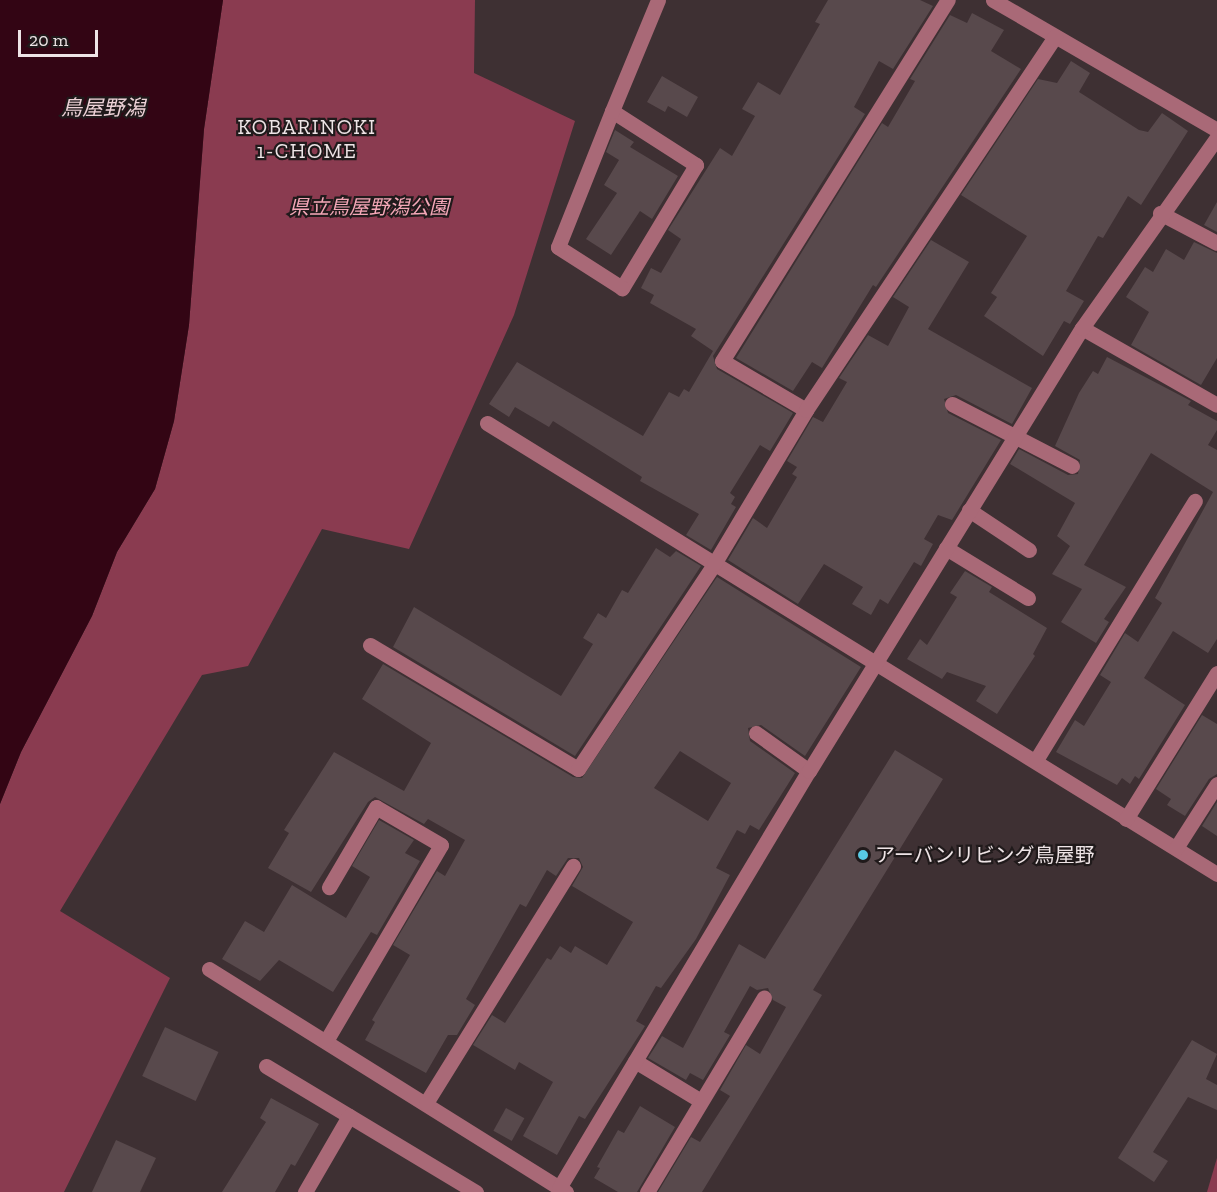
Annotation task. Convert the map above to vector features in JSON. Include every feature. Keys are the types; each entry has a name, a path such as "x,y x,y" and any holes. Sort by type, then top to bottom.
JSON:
{"street":[{"path":"612,111 696,165 622,288 558,247 612,111 658,0"},
{"path":"807,410 722,361 948,0"},
{"path":"993,0 1217,130"},
{"path":"370,645 578,769 714,564 807,410 1055,36"},
{"path":"209,969 426,1102 562,1190 635,1061 809,771 1082,328 1160,213 1217,137"},
{"path":"1160,213 1217,243"},
{"path":"1082,328 1217,405"},
{"path":"952,404 1072,466"},
{"path":"487,423 1036,760 1126,819 1217,874"},
{"path":"1036,760 1195,501"},
{"path":"969,510 1029,550"},
{"path":"946,548 1028,598"},
{"path":"1126,819 1217,673"},
{"path":"756,733 809,771"},
{"path":"1176,848 1217,784"},
{"path":"326,1041 441,845 376,807 329,887"},
{"path":"426,1102 573,866"},
{"path":"647,1192 764,997"},
{"path":"635,1061 701,1101"},
{"path":"266,1066 476,1192"},
{"path":"306,1192 348,1116"}],"green space":[{"name":"県立鳥屋野潟公園","path":"223,0 475,0 474,73 575,121 514,315 409,549 322,529 248,666 202,675 60,911 170,978 64,1192 0,1192 0,804 21,752 92,616 117,552 155,489 174,421 189,325 204,129"},
{"path":"1217,1158 1217,1192 1207,1192"}],"water":[{"name":"鳥屋野潟","path":"0,0 223,0 204,129 189,325 174,421 155,489 117,552 92,616 21,752 0,804"}],"building":[{"path":"828,0 920,0 933,6 893,69 879,61 854,107 865,114 713,356 717,369 793,413 770,451 760,445 730,493 735,497 731,504 736,507 711,550 686,535 699,514 640,481 642,477 553,421 549,427 515,407 509,417 489,404 517,362 643,436 669,392 679,397 684,389 689,392 713,351 691,336 696,329 650,303 654,295 641,288 651,268 661,273 681,239 668,230 720,148 732,156 755,116 742,109 758,82 780,95 820,24 815,22"},
{"path":"972,13 1004,30 991,51 1021,69 876,287 873,285 822,368 812,362 793,391 736,358 882,123 888,127 915,81 910,79 950,15 967,23"},
{"path":"1071,61 1090,73 1079,92 1139,130 1148,132 1162,113 1188,131 1141,205 1128,196 1103,238 1098,236 1066,291 1084,301 1070,324 1064,321 1043,356 984,316 997,297 991,293 1027,236 961,195 1038,79 1057,83"},
{"path":"662,76 698,97 687,117 668,106 665,112 647,102"},
{"path":"615,130 634,142 630,147 678,176 652,219 640,211 611,255 586,239 617,193 604,185 619,160 606,152"},
{"path":"1217,202 1217,232 1204,225"},
{"path":"931,240 969,262 928,329 1032,388 1012,424 956,395 944,399 948,413 1001,440 952,520 938,515 924,539 933,544 921,566 914,562 888,604 880,599 871,615 852,604 863,587 824,564 798,604 728,560 753,518 767,528 797,477 792,474 797,467 787,461 813,417 823,422 847,382 839,378 868,335 888,346 909,307 893,297"},
{"path":"1194,242 1217,253 1217,358 1201,385 1131,345 1149,312 1126,297 1145,267 1153,272 1166,249 1184,260"},
{"path":"1107,357 1191,401 1188,405 1217,421 1217,430 1208,445 1217,450 1217,639 1208,653 1173,631 1144,678 1185,705 1139,779 1135,776 1130,784 1122,778 1117,785 1056,752 1075,720 1084,726 1111,682 1100,675 1125,633 1138,642 1162,603 1155,598 1213,492 1151,453 1084,565 1126,587 1104,619 1109,622 1096,643 1061,622 1082,589 1052,574 1070,546 1057,536 1075,503 1010,464 1019,449 1068,475 1078,474 1080,460 1055,446 1079,393 1093,371 1098,374"},
{"path":"656,548 670,557 676,551 701,566 575,756 393,647 414,607 561,696 593,644 583,638 598,613 606,618 622,590 628,593"},
{"path":"965,571 992,587 989,592 1047,628 1033,654 1035,656 997,714 976,701 986,686 947,672 942,679 907,659 920,639 927,645 957,597 950,593"},
{"path":"717,577 861,667 805,756 761,725 748,728 750,741 795,773 759,830 750,825 745,834 737,830 716,868 730,875 696,939 661,988 656,986 636,1021 645,1026 585,1119 579,1116 557,1155 523,1136 553,1082 519,1062 515,1070 473,1045 492,1015 505,1023 547,958 551,960 560,946 571,953 575,946 607,965 633,922 572,886 583,867 579,858 568,858 556,876 547,870 526,907 520,904 466,999 475,1005 457,1035 448,1035 426,1073 365,1040 375,1022 372,1020 410,955 393,945 437,871 445,876 465,840 428,819 424,824 375,797 368,802 311,892 268,868 289,833 284,830 334,752 404,791 431,743 362,699 383,664 573,777 582,778","holes":["680,751 731,783 708,821 654,788"]},
{"path":"1202,715 1217,724 1217,774 1209,779 1185,816 1167,805 1171,799 1156,789"},
{"path":"895,750 943,779 813,990 822,995 702,1192 658,1192 691,1137 700,1142 730,1096 720,1090 746,1045 760,1054 786,1007 773,1000 768,988 757,990 750,986 724,1032 730,1035 703,1080 690,1073 686,1080 648,1058 662,1036 683,1048 739,944 765,959"},
{"path":"1217,802 1217,836 1202,826"},
{"path":"379,820 414,840 405,853 420,861 377,935 371,932 333,992 279,960 260,981 222,959 245,921 264,932 292,885 346,918 370,877 352,866"},
{"path":"165,1027 218,1052 196,1101 142,1076"},
{"path":"1192,1040 1217,1054 1206,1079 1217,1085 1217,1110 1188,1097 1153,1152 1168,1161 1154,1182 1118,1158"},
{"path":"271,1098 319,1124 295,1166 291,1164 275,1192 222,1192 266,1122 260,1118"},
{"path":"640,1106 675,1127 637,1192 618,1192 594,1178 600,1168 597,1167 618,1130 624,1133"},
{"path":"506,1108 524,1118 512,1141 493,1131"},
{"path":"116,1140 156,1158 140,1192 92,1192"}],"place":[{"name":"アーバンリビング鳥屋野","path":"863,855"}],"district":[{"name":"KOBARINOKI 1-CHOME","path":"307,139"}]}
